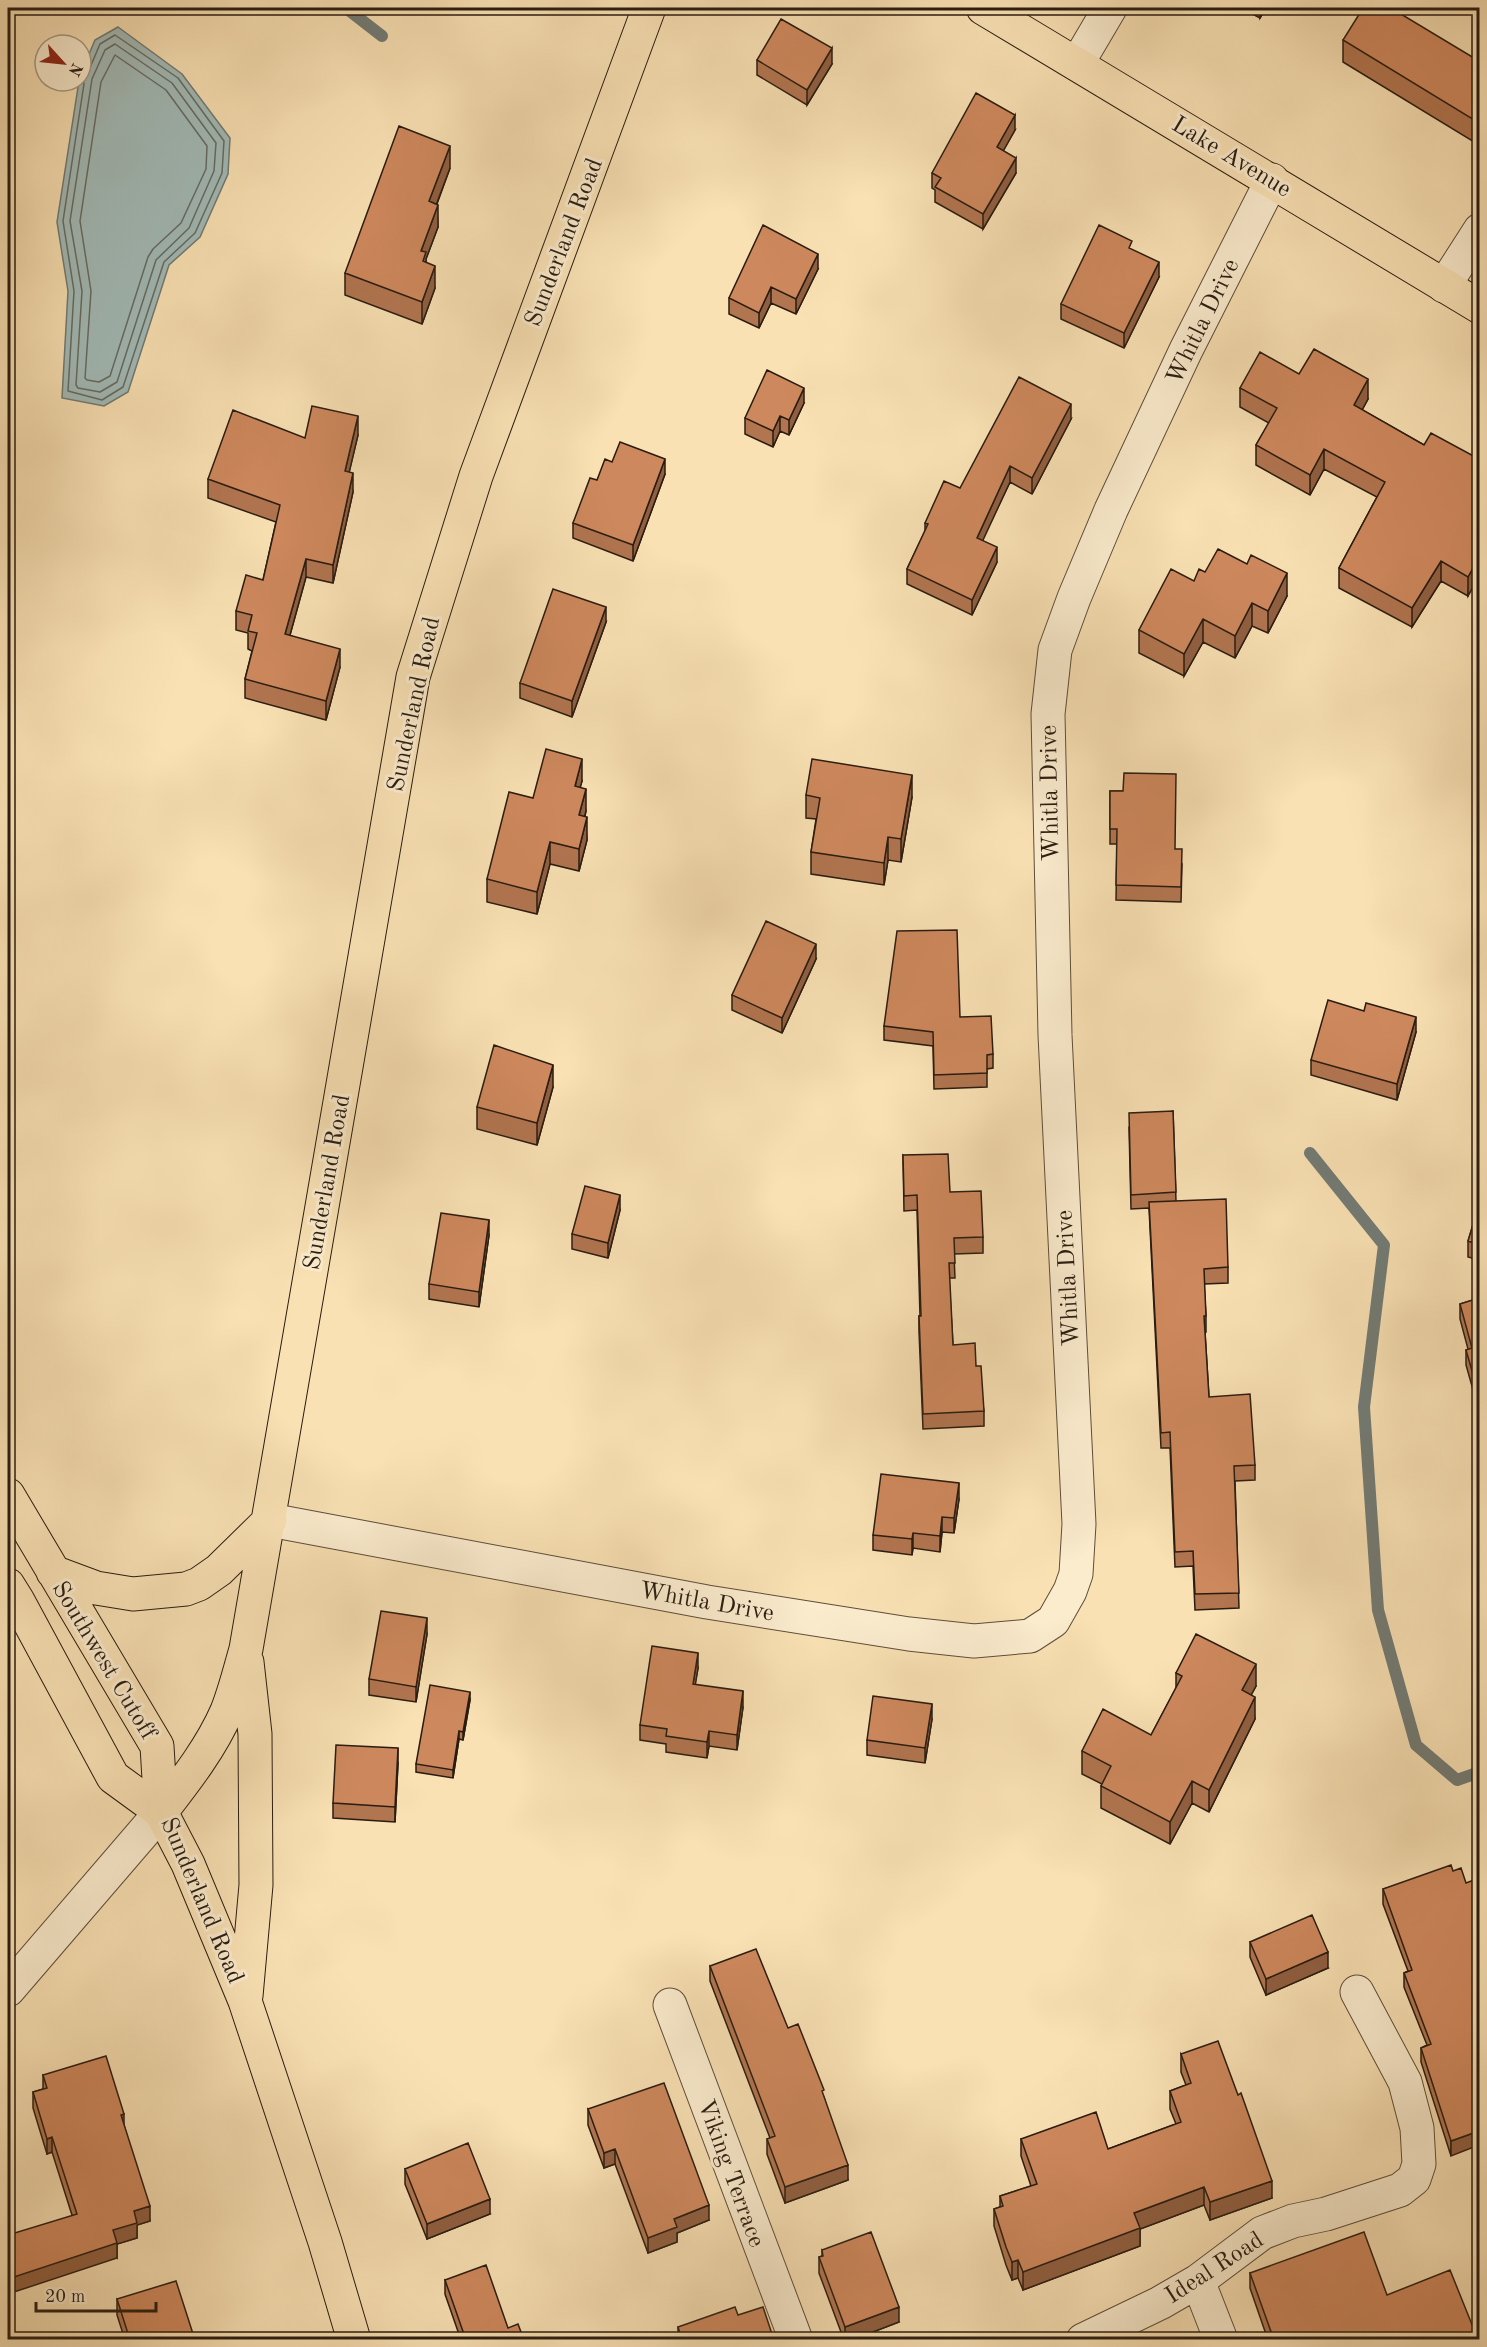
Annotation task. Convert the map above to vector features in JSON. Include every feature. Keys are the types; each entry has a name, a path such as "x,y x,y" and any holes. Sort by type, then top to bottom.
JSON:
{"main road":[{"name":"Sunderland Road","path":"354,2340 325,2242 245,2001 188,1863 161,1812 216,1733 227,1710 246,1649 270,1520 413,677 476,476 650,8"},
{"name":"Lake Avenue","path":"984,8 1479,307"},
{"name":"Southwest Cutoff","path":"8,1495 157,1746 161,1812"},
{"path":"53,1572 96,1588 133,1594 186,1589 199,1584 219,1570 270,1520"},
{"name":"Southwest Cutoff","path":"8,1585 113,1777 161,1812"},
{"path":"245,2001 256,1884 255,1734 246,1649"}],"street":[{"path":"1077,64 1110,8"},
{"name":"Whitla Drive","path":"270,1520 707,1602 909,1634 974,1641 1010,1639 1030,1636 1053,1621 1070,1591 1076,1574 1079,1524 1055,1035 1048,714 1055,650 1111,510 1186,350 1272,180"},
{"path":"1444,286 1479,230"},
{"path":"8,1990 161,1812"},
{"name":"Ideal Road","path":"1083,2340 1160,2303 1198,2281 1262,2233 1293,2221 1326,2214 1400,2190 1414,2179 1419,2164 1417,2128 1405,2082 1357,1992"},
{"name":"Viking Terrace","path":"670,2005 796,2340"},
{"path":"1198,2281 1221,2340"}],"water":[{"path":"118,27 182,74 230,138 228,174 200,237 169,265 128,392 104,406 62,398 68,291 57,222 77,93 93,93 93,45 95,40"}],"building":[{"path":"1363,8 1391,8 1479,61 1479,123 1343,40"},
{"path":"781,19 832,48 807,90 757,60"},
{"path":"976,93 1015,115 997,147 1016,158 983,214 935,187 941,178 932,173"},
{"path":"399,126 450,146 429,201 438,205 421,251 426,252 423,261 435,266 422,302 345,273"},
{"path":"763,225 818,254 796,299 771,287 759,313 729,298"},
{"path":"1099,225 1132,241 1129,248 1159,262 1124,333 1061,304"},
{"path":"1314,349 1368,379 1354,405 1424,445 1431,433 1479,459 1479,557 1468,577 1441,561 1412,608 1339,568 1385,482 1324,449 1310,475 1256,445 1277,408 1240,388 1260,352 1299,374"},
{"path":"767,370 804,388 789,420 780,416 773,431 745,418"},
{"path":"1019,377 1071,404 1032,478 1010,466 977,538 997,547 972,600 907,569 928,524 925,523 944,481 960,488"},
{"path":"312,406 358,416 345,471 353,473 333,565 306,559 285,634 340,649 326,701 245,679 257,633 248,631 252,615 236,611 246,575 263,580 280,505 208,479 233,410 305,438"},
{"path":"620,442 665,459 633,545 573,523 590,478 597,480 605,459 612,462"},
{"path":"1218,549 1247,564 1251,555 1287,573 1268,611 1252,603 1235,636 1203,619 1184,654 1139,630 1171,569 1194,581 1199,569 1205,572"},
{"path":"553,589 606,607 572,701 520,683"},
{"path":"546,749 582,759 575,786 586,789 579,815 587,817 579,849 550,842 537,892 487,879 509,792 533,798"},
{"path":"812,759 912,775 901,839 888,837 884,863 811,852 820,798 806,795"},
{"path":"1124,773 1176,774 1175,849 1182,849 1181,887 1116,885 1117,829 1110,829 1110,791 1123,791"},
{"path":"766,921 816,944 782,1018 732,995"},
{"path":"957,930 960,1017 991,1016 993,1054 987,1055 987,1073 934,1075 933,1032 884,1026 897,931"},
{"path":"1328,1000 1364,1011 1366,1003 1416,1017 1397,1084 1311,1060"},
{"path":"494,1045 553,1065 537,1123 477,1107"},
{"path":"1173,1111 1176,1192 1131,1195 1129,1113"},
{"path":"948,1154 950,1192 981,1191 983,1237 954,1238 955,1263 949,1263 953,1345 975,1343 976,1366 981,1366 984,1411 923,1414 917,1195 904,1196 903,1155"},
{"path":"585,1186 620,1195 608,1243 572,1234"},
{"path":"1226,1199 1228,1267 1204,1269 1206,1316 1204,1316 1209,1397 1250,1394 1255,1465 1234,1466 1239,1593 1195,1594 1193,1551 1175,1552 1170,1432 1161,1433 1149,1202"},
{"path":"1479,1205 1479,1245 1468,1241"},
{"path":"441,1213 489,1220 479,1292 429,1284"},
{"path":"1479,1298 1479,1395 1466,1350 1472,1348 1460,1304"},
{"path":"881,1474 959,1483 954,1518 942,1517 940,1536 913,1533 912,1539 873,1535"},
{"path":"381,1611 427,1618 416,1687 369,1679"},
{"path":"1196,1634 1256,1664 1242,1690 1255,1697 1209,1790 1192,1781 1170,1822 1101,1786 1111,1766 1082,1751 1103,1709 1151,1735 1182,1676 1176,1673"},
{"path":"652,1646 698,1653 693,1684 743,1691 737,1735 709,1731 707,1742 666,1736 667,1729 640,1725"},
{"path":"430,1685 470,1692 463,1732 459,1731 453,1770 416,1764"},
{"path":"873,1696 932,1704 925,1748 867,1740"},
{"path":"336,1745 398,1748 395,1807 333,1803"},
{"path":"1451,1865 1453,1871 1461,1868 1466,1883 1479,1878 1479,2131 1451,2141 1421,2048 1431,2044 1404,1973 1412,1970 1383,1889"},
{"path":"1312,1915 1328,1952 1266,1979 1250,1942"},
{"path":"756,1949 788,2028 798,2024 824,2090 822,2091 848,2165 785,2187 767,2139 775,2136 710,1966"},
{"path":"1218,2041 1238,2095 1241,2093 1272,2181 1210,2202 1204,2187 1134,2213 1140,2228 1023,2272 1018,2260 1012,2262 994,2209 1003,2206 1000,2196 1037,2184 1021,2139 1096,2112 1108,2149 1181,2122 1170,2091 1191,2083 1181,2054"},
{"path":"106,2056 124,2114 121,2115 150,2206 134,2211 137,2223 113,2230 117,2243 8,2279 8,2235 77,2214 52,2137 47,2139 33,2092 47,2088 43,2075"},
{"path":"664,2083 709,2205 674,2219 677,2227 648,2238 615,2149 604,2153 588,2109"},
{"path":"468,2143 490,2199 427,2224 405,2169"},
{"path":"871,2232 899,2307 845,2327 819,2257 823,2256 822,2250"},
{"path":"1364,2232 1387,2295 1450,2270 1479,2340 1274,2340 1250,2273"},
{"path":"486,2265 508,2328 518,2324 524,2340 466,2340 445,2280"},
{"path":"176,2281 195,2340 130,2340 117,2299"},
{"path":"735,2307 738,2315 763,2307 774,2340 682,2340 678,2327"}],"waterway":[{"path":"346,8 382,36"},
{"path":"1310,1153 1384,1245 1364,1407 1378,1610 1416,1745 1457,1780 1480,1772"}]}
